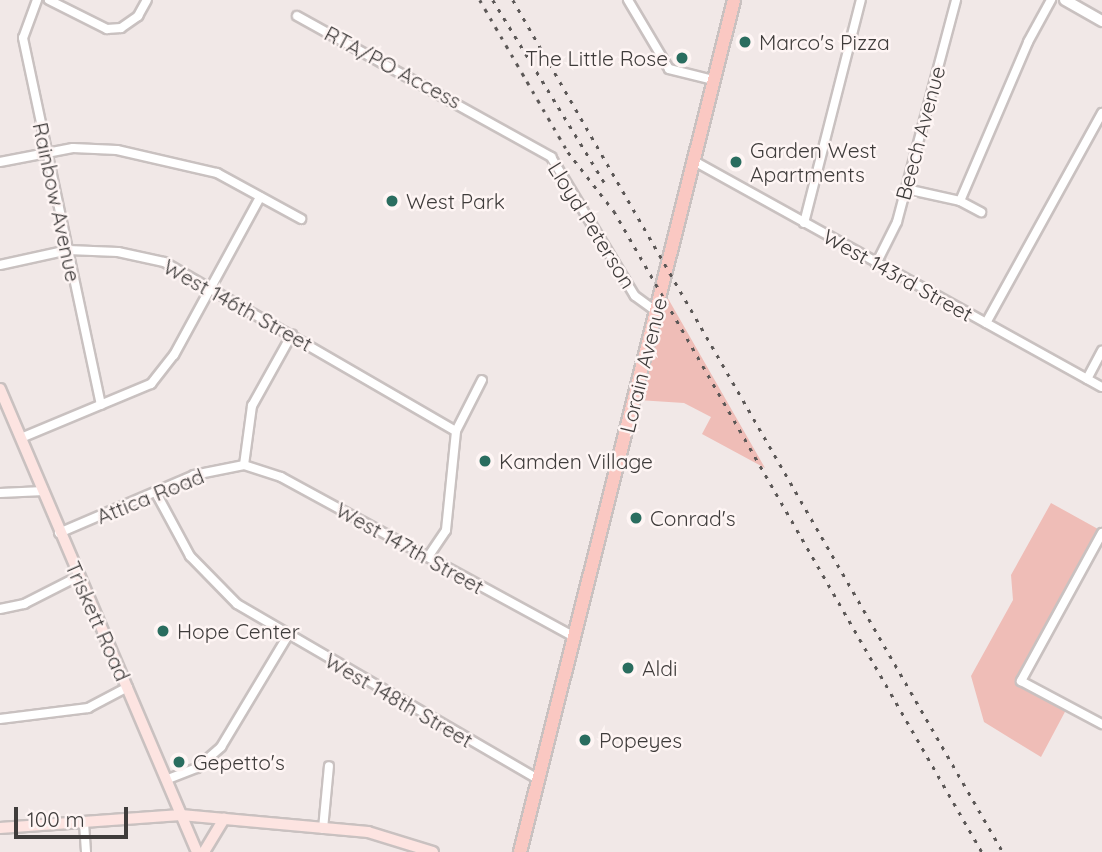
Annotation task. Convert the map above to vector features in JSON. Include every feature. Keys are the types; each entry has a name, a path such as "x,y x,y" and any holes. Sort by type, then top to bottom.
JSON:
{"main road":[{"name":"Lorain Avenue","path":"520,852 734,0"},
{"name":"Triskett Road","path":"0,389 77,577 128,687 197,852"},
{"path":"0,828 181,815 401,839 433,852"},
{"path":"204,852 225,819"}],"street":[{"name":"Rainbow Avenue","path":"37,0 23,38 102,405"},
{"path":"50,0 93,24 121,28 138,16 147,0"},
{"path":"628,0 669,69 713,80"},
{"path":"804,223 861,0"},
{"name":"Beech Avenue","path":"876,264 897,222 956,0"},
{"path":"960,201 1028,42 1051,0"},
{"path":"1065,0 1102,20"},
{"name":"RTA/PO Access","path":"297,16 489,120"},
{"path":"986,323 1102,113"},
{"name":"Lloyd Peterson","path":"489,120 551,157 635,296 657,312"},
{"path":"0,162 46,151 117,150 217,173 301,219"},
{"name":"West 143rd Street","path":"694,161 1102,387"},
{"path":"906,189 960,201 981,212"},
{"path":"21,438 151,384 174,355 260,197"},
{"name":"West 146th Street","path":"0,265 68,250 144,256 211,288 456,432"},
{"path":"244,465 251,406 292,334"},
{"path":"1087,379 1102,351"},
{"path":"428,558 446,530 456,432 482,380"},
{"name":"West 147th Street","path":"244,465 281,477 574,637"},
{"name":"Attica Road","path":"59,533 156,494 194,475 244,465"},
{"path":"0,493 44,491"},
{"name":"West 148th Street","path":"156,494 171,528 213,584 288,637 538,779"},
{"path":"1102,533 1021,681 1102,724"},
{"path":"0,609 24,604 77,577"},
{"path":"167,779 197,768 221,747 288,637"},
{"path":"0,719 88,708 128,687"},
{"path":"323,829 329,766"},
{"path":"84,823 86,852"},
{"path":"396,852 401,839"}],"shaded area":[{"path":"666,295 765,468 702,434 711,417 684,403 638,400"},
{"path":"1051,503 1098,529 1015,680 1067,708 1041,757 984,722 971,676 1013,600 1011,575"}],"railway":[{"path":"480,0 568,152 614,211 982,852"},
{"path":"493,0 607,187"},
{"path":"513,0 1003,852"}],"place":[{"name":"Marco's Pizza","path":"745,42"},
{"name":"The Little Rose","path":"682,58"},
{"name":"Garden West Apartments","path":"736,162"},
{"name":"West Park","path":"392,201"},
{"name":"Kamden Village","path":"485,461"},
{"name":"Conrad's","path":"636,518"},
{"name":"Hope Center","path":"163,631"},
{"name":"Aldi","path":"628,668"},
{"name":"Popeyes","path":"585,740"},
{"name":"Gepetto's","path":"179,762"}]}
